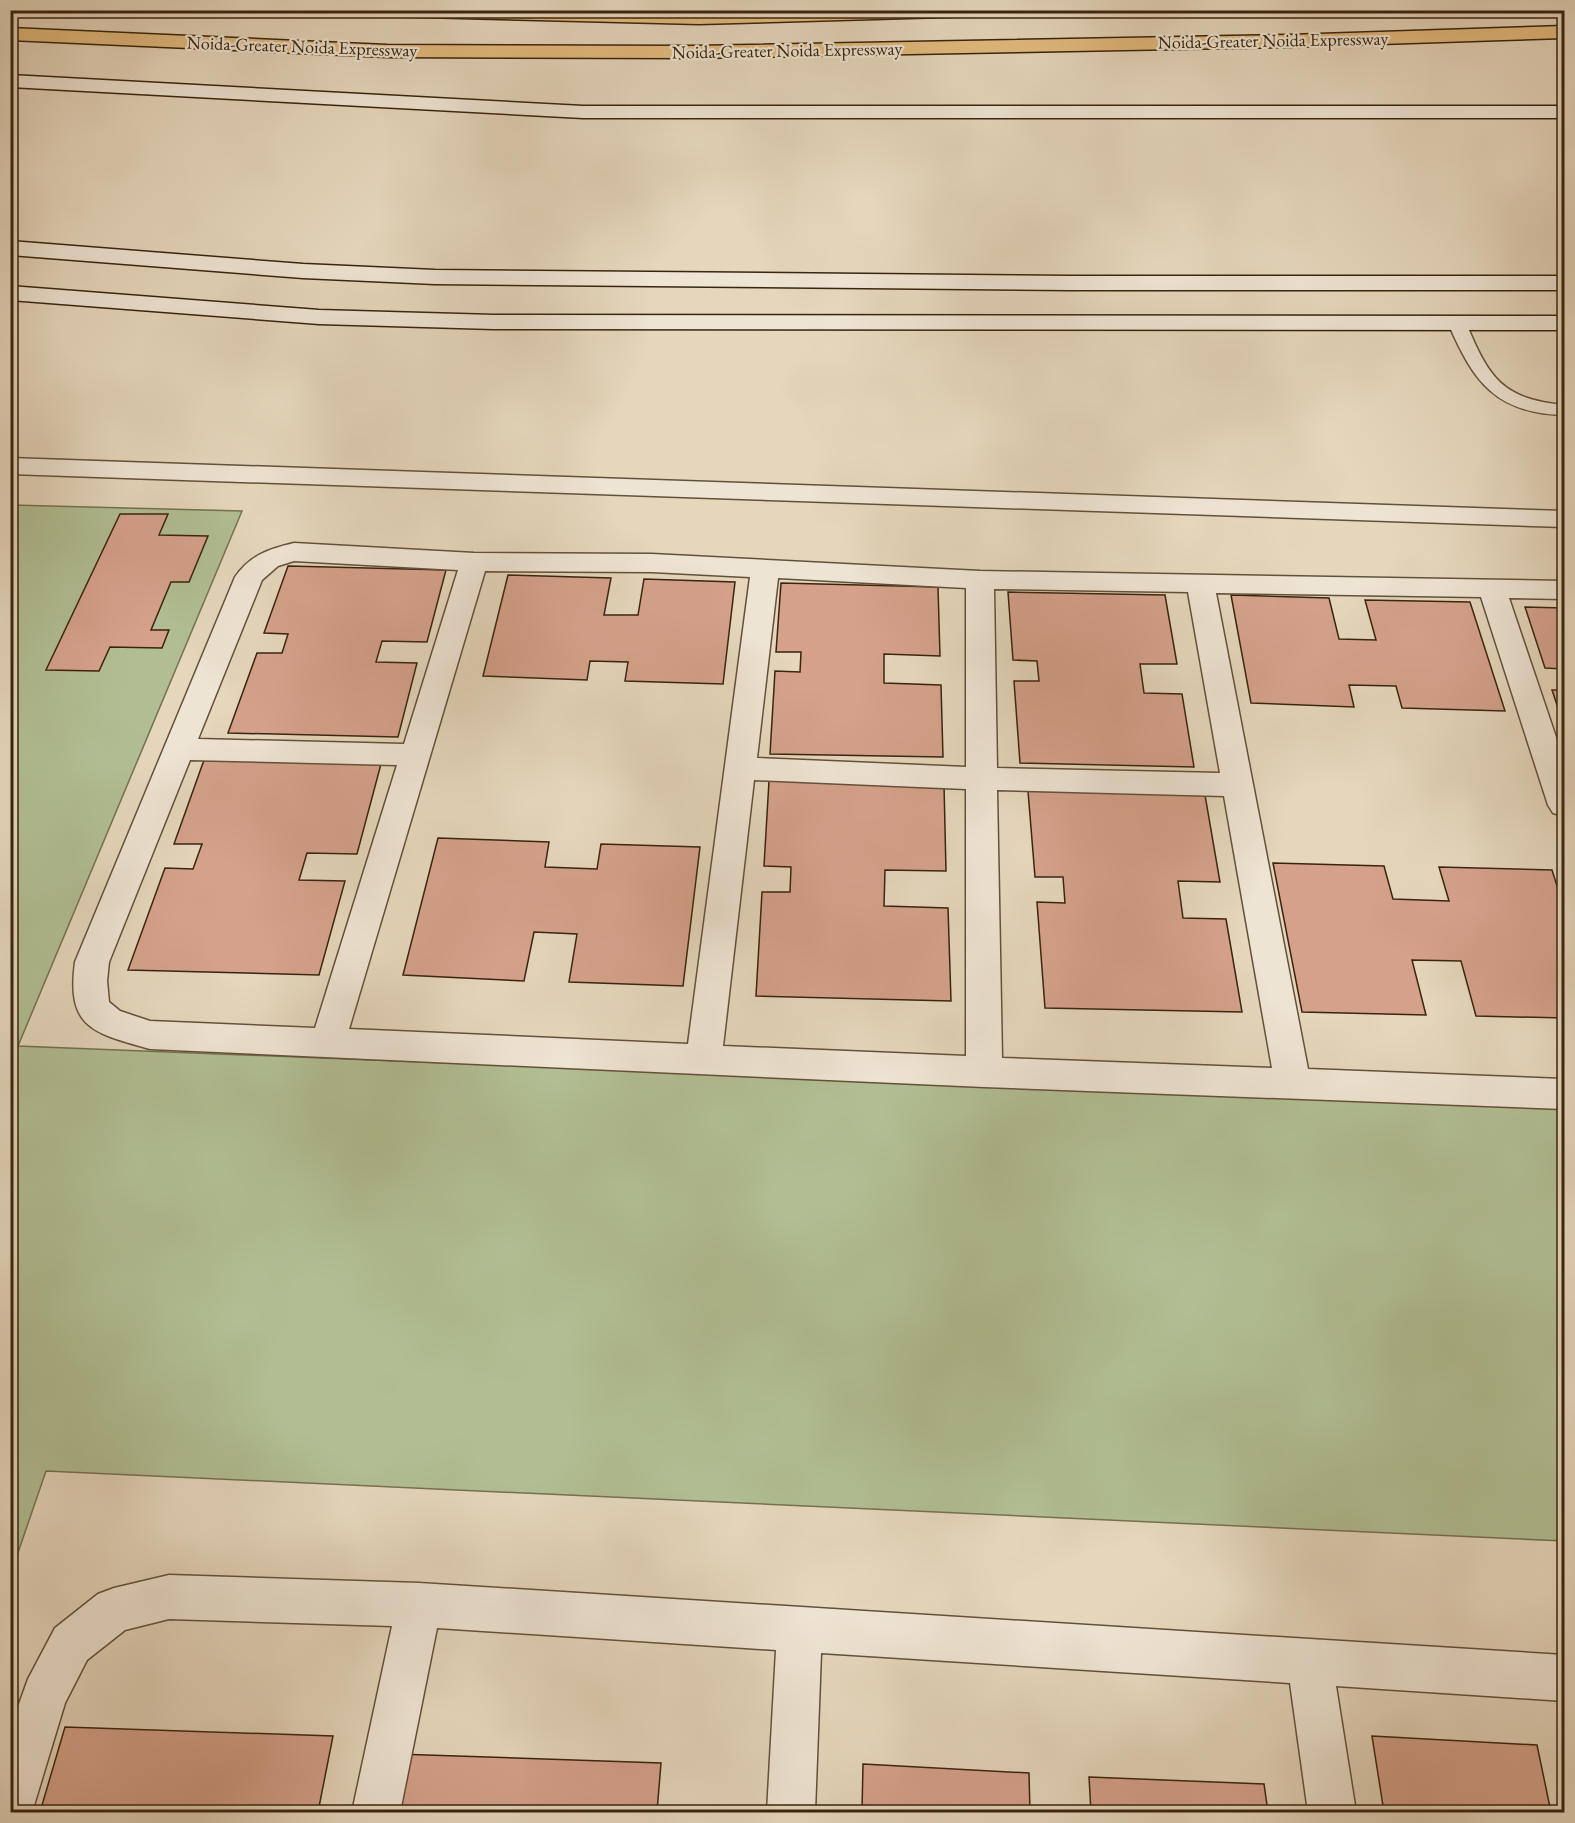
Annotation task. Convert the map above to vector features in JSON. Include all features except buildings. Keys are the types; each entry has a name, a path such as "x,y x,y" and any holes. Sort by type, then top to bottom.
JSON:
{"highway":[{"name":"Noida-Greater Noida Expressway","path":"342,10 699,18 1014,10"},
{"name":"Noida-Greater Noida Expressway","path":"16,36 387,51 695,52 1276,41 1564,32"}],"street":[{"path":"10,81 584,112 1564,112"},
{"path":"10,248 303,271 435,277 1070,283 1564,283"},
{"path":"10,293 320,317 494,322 1564,323"},
{"path":"10,466 1564,519"},
{"path":"1564,590 980,580 652,563 474,562 294,552 274,556 260,564 249,577 92,962 88,987 96,1014 111,1024 150,1035 984,1072 1564,1094"},
{"path":"328,1042 474,562"},
{"path":"704,1059 765,568"},
{"path":"980,580 984,1072"},
{"path":"1200,583 1293,1084"},
{"path":"1492,589 1564,800"},
{"path":"179,748 415,755"},
{"path":"740,768 982,779 1237,785"},
{"path":"10,1807 44,1695 71,1644 114,1610 169,1597 419,1605 1564,1678"},
{"path":"376,1812 419,1605"},
{"path":"790,1812 799,1630"},
{"path":"1309,1661 1332,1812"}],"lane":[{"path":"1456,323 1476,366 1490,384 1505,396 1527,406 1564,410"}],"green space":[{"path":"11,505 242,511 18,1046 1564,1107 1564,1541 46,1471 11,1573"}]}
